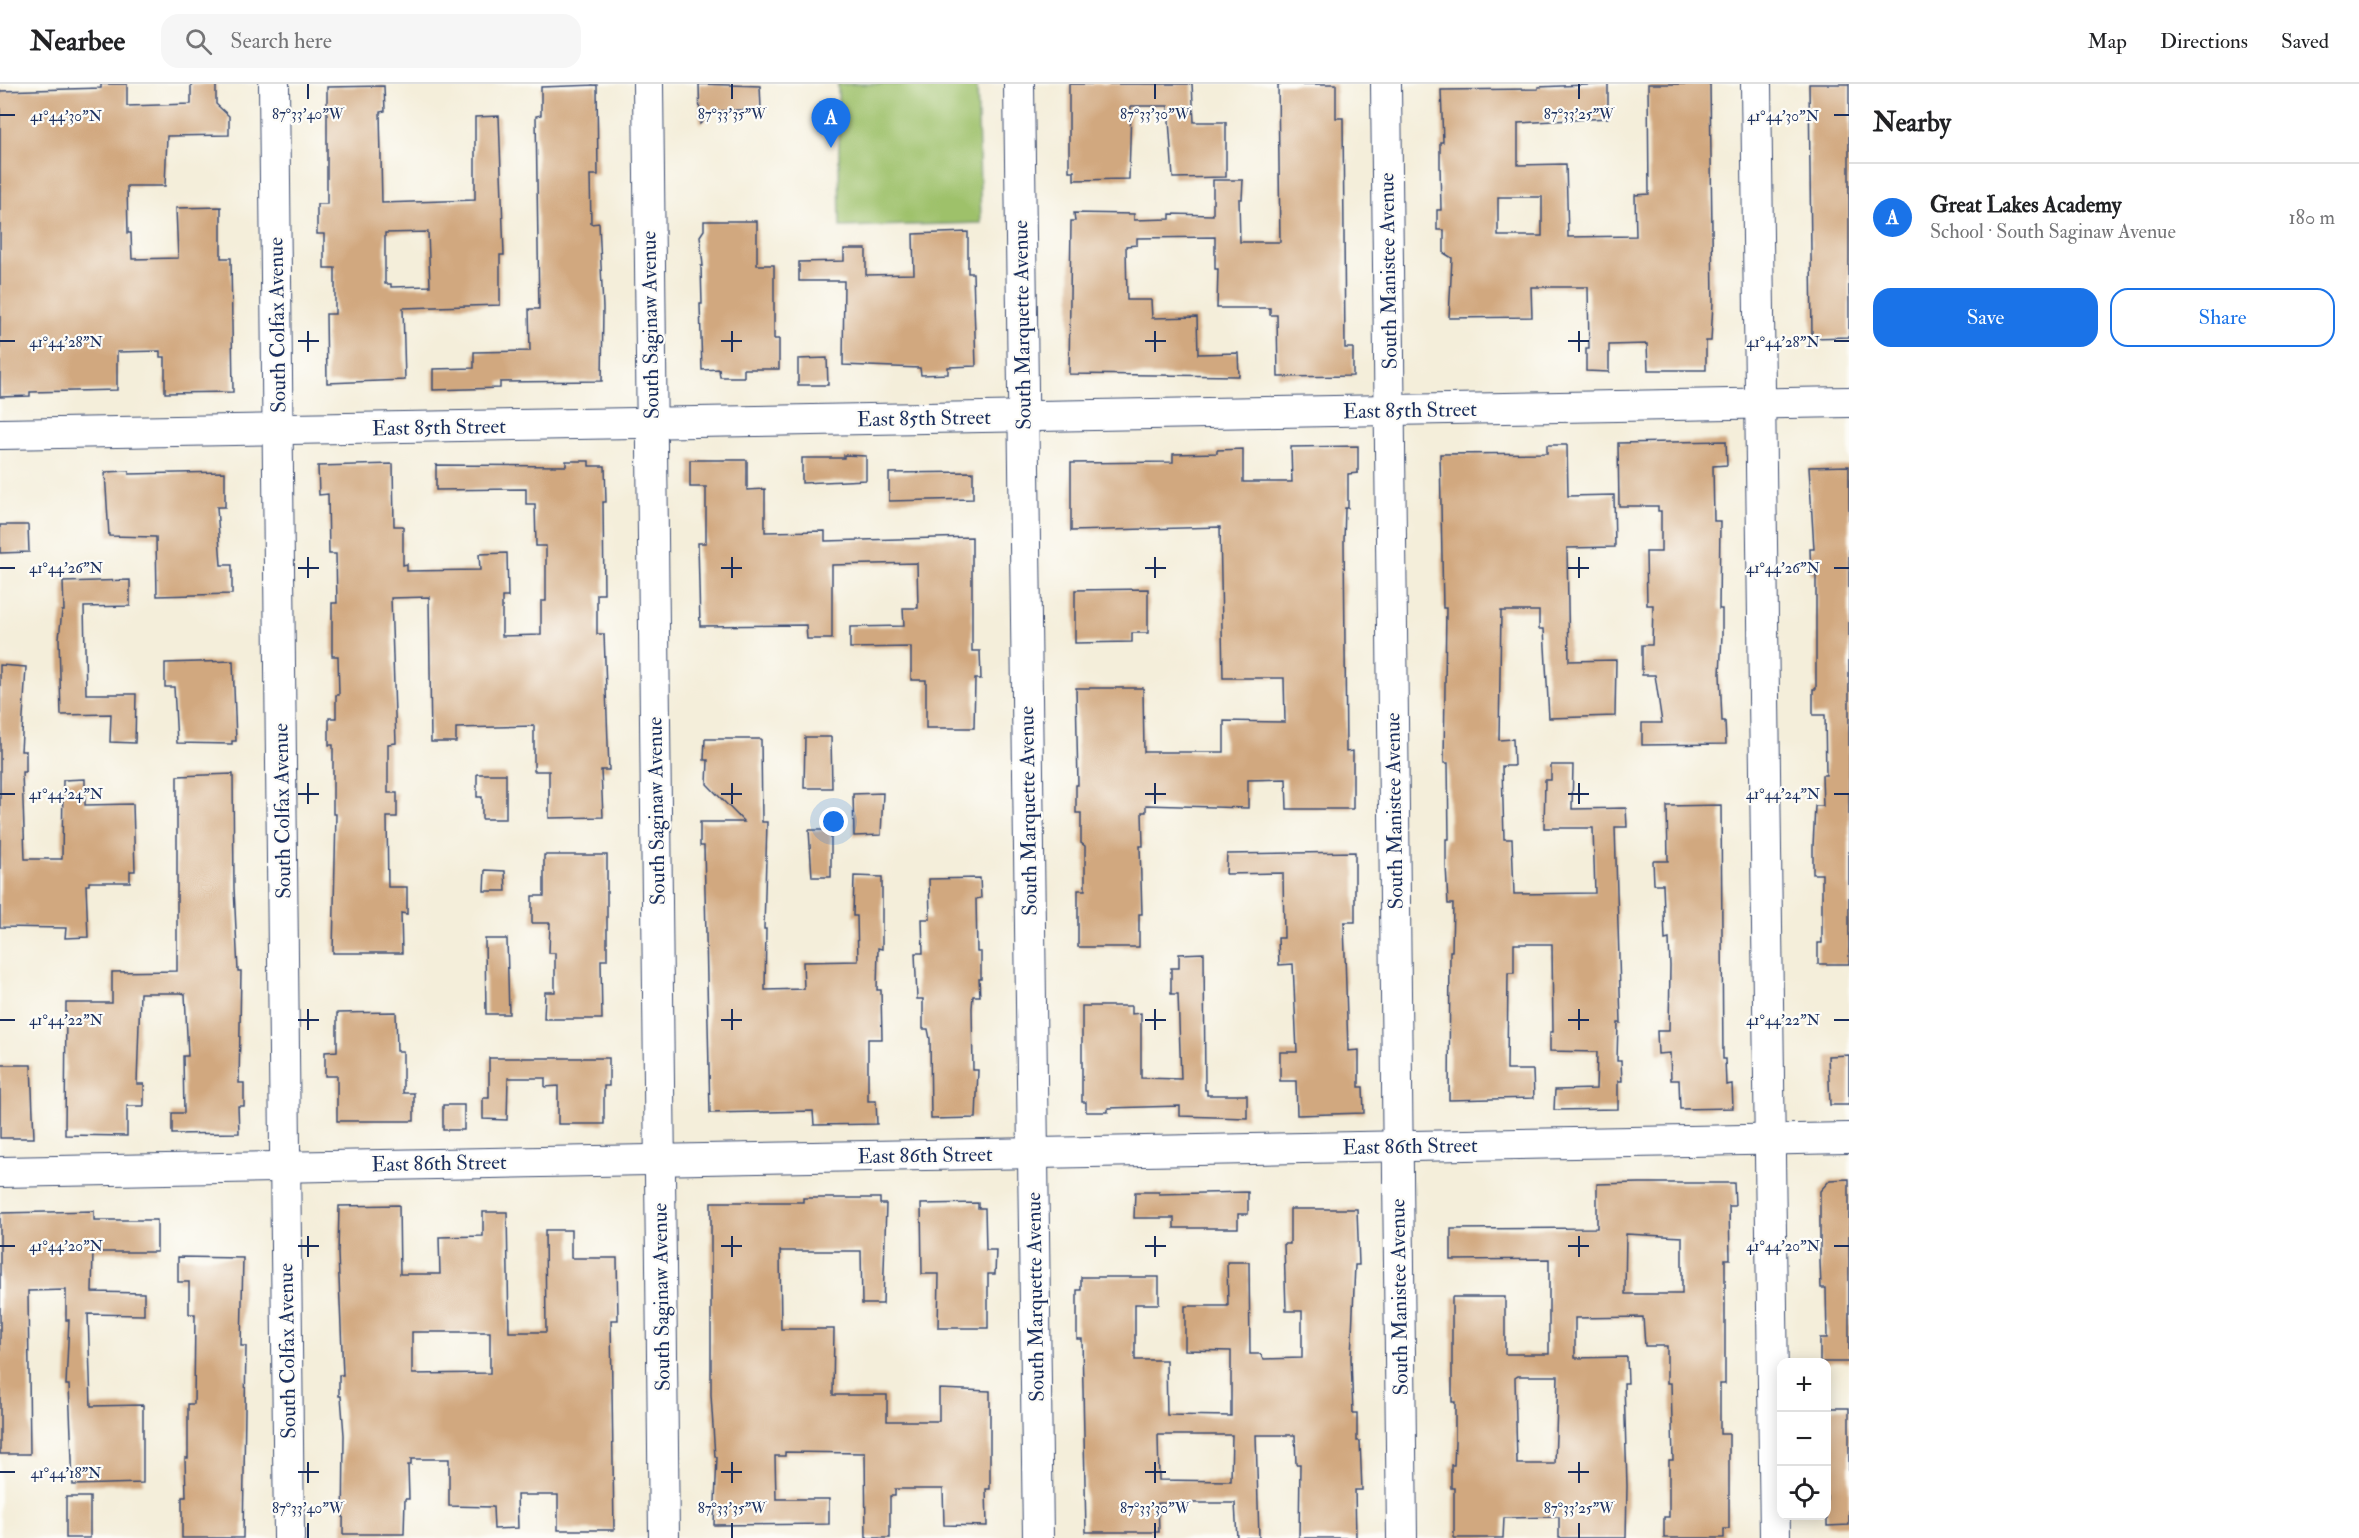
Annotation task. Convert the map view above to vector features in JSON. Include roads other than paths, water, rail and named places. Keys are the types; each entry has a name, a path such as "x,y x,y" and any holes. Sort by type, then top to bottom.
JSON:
{"street":[{"name":"South Colfax Avenue","path":"274,84 289,1538"},
{"name":"South Saginaw Avenue","path":"648,84 664,1538"},
{"name":"South Marquette Avenue","path":"1019,84 1038,1538"},
{"name":"South Manistee Avenue","path":"1386,84 1402,1538"},
{"path":"1756,84 1775,1538"},
{"name":"East 85th Street","path":"0,434 1849,402"},
{"name":"East 86th Street","path":"0,1172 1849,1138"}],"place":[{"name":"Great Lakes Academy","path":"831,148"}]}
